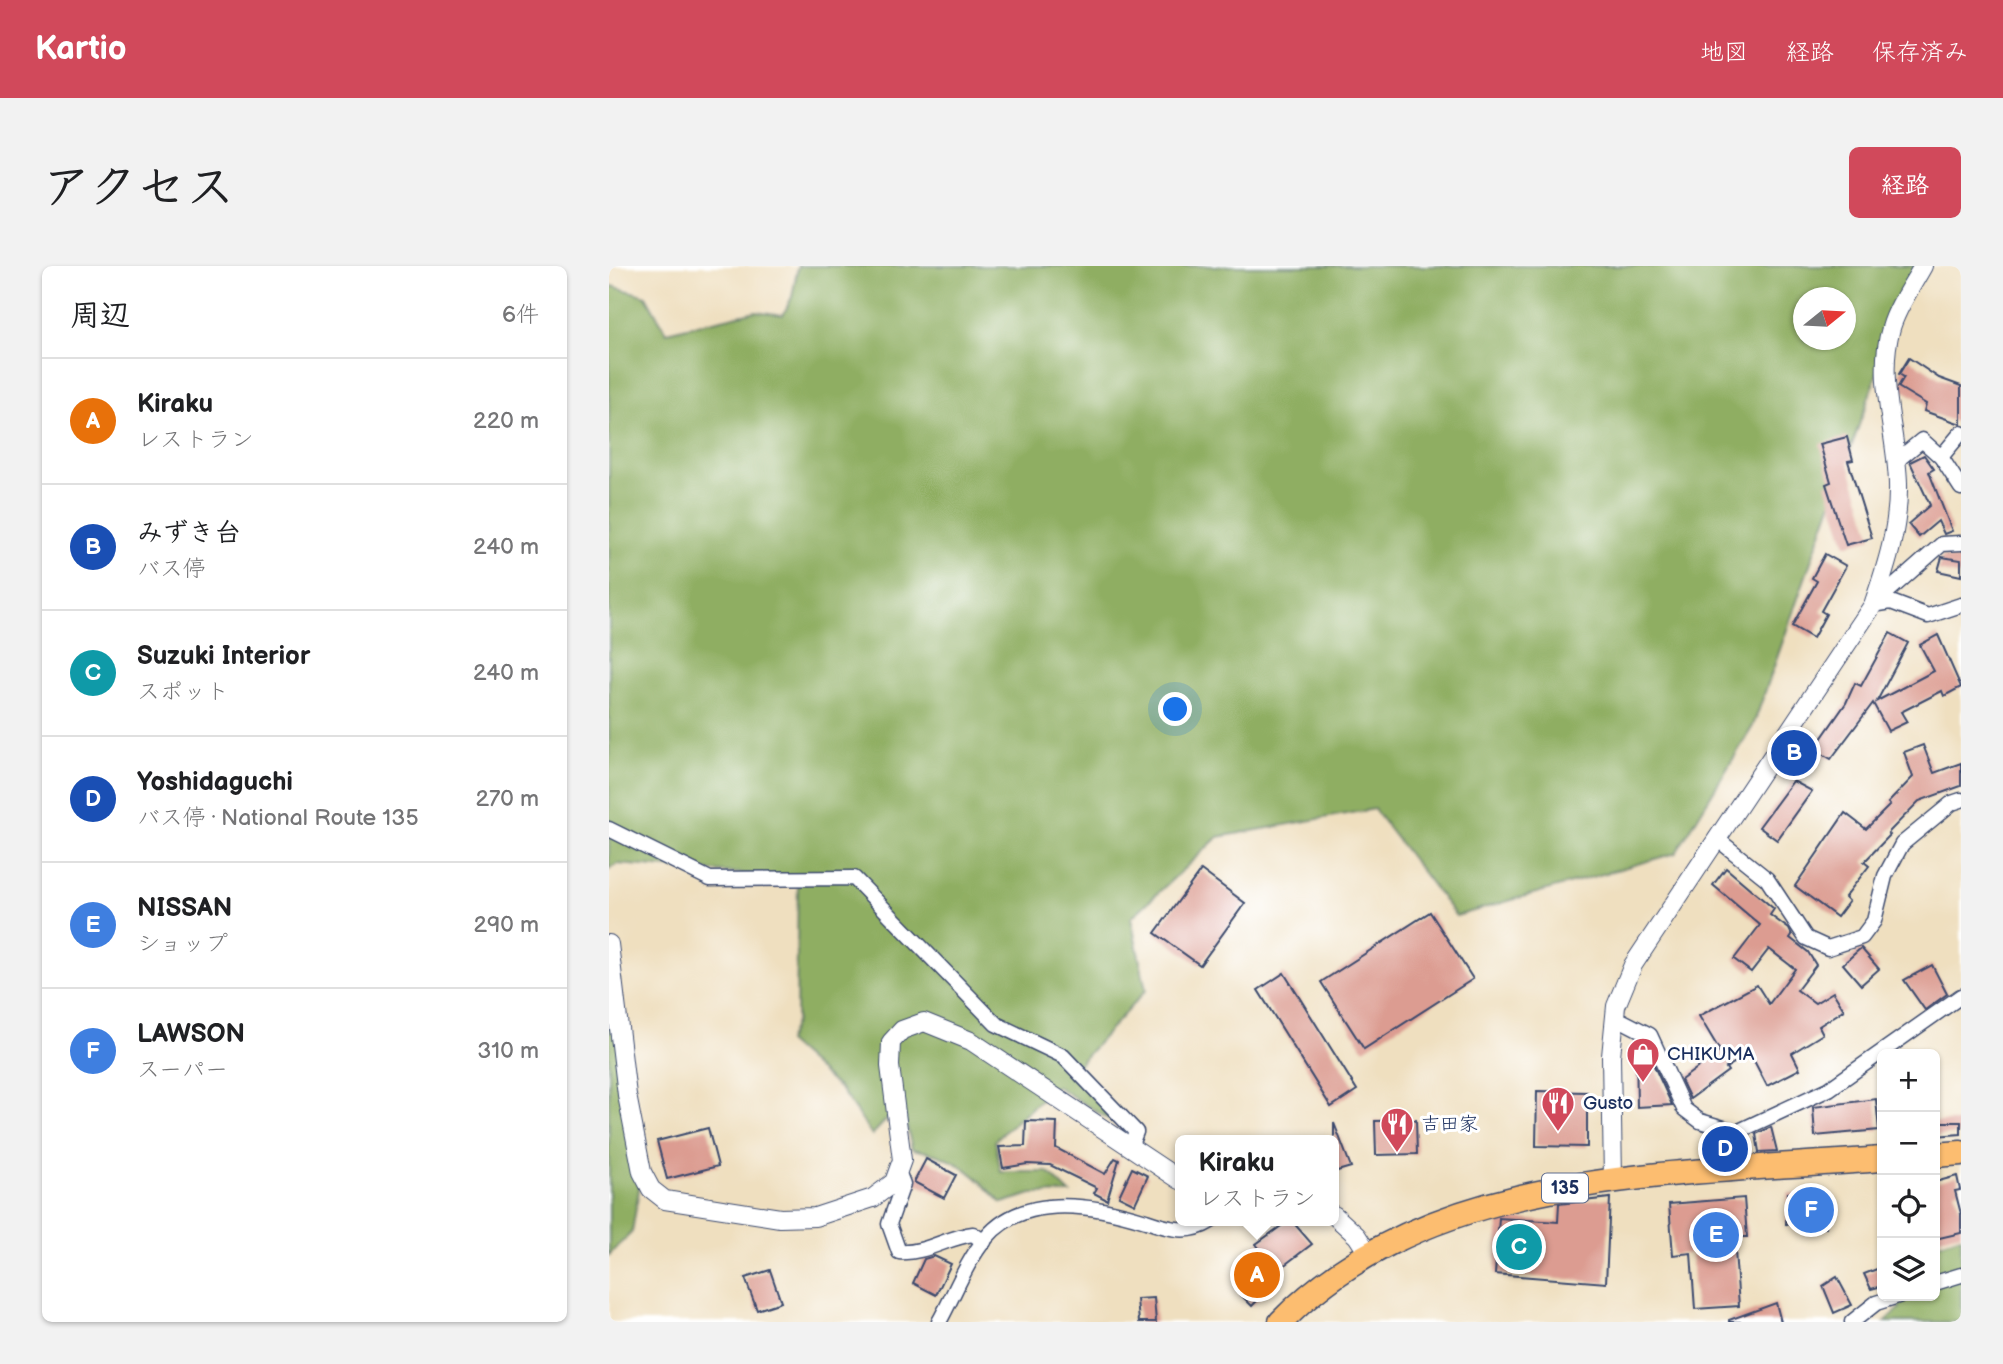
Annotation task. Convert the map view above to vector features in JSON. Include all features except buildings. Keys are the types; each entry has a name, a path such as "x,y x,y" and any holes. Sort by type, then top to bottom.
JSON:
{"highway":[{"path":"1940,1155 1961,1153"},
{"name":"135","path":"1281,1322 1295,1308 1368,1253 1466,1212 1541,1192 1613,1180 1877,1159"}],"street":[{"path":"1873,605 1896,527 1898,482 1886,373 1891,329 1923,266"},
{"path":"1941,457 1961,433"},
{"path":"1895,462 1922,440 1941,457 1961,488"},
{"path":"1613,1180 1611,1056 1615,1017 1633,965 1873,605 1942,544 1961,543"},
{"path":"1873,605 1891,602 1928,616 1961,605"},
{"path":"1716,838 1767,879 1807,938 1828,948 1862,937 1874,921 1885,876 1902,844 1952,803 1961,800"},
{"path":"609,829 710,880 854,878 996,1024 1063,1056 1136,1132 1130,1147"},
{"path":"609,944 627,1095 642,1172 651,1189 665,1200 780,1218 814,1217 873,1198 894,1182 902,1160 890,1066 891,1042 902,1030 924,1022 971,1041 1175,1177"},
{"path":"1615,1017 1650,1035 1684,1109 1700,1121 1737,1132 1829,1090 1961,996"},
{"path":"898,1171 903,1184 889,1224 899,1252 913,1253 958,1236 974,1234 983,1242"},
{"path":"939,1322 983,1242 1006,1220 1048,1206 1082,1207 1126,1215 1182,1231 1196,1226"},
{"path":"1339,1220 1357,1236 1368,1253"},
{"path":"1940,1281 1961,1275"},
{"path":"1852,1322 1882,1301"}],"green space":[{"path":"798,266 1915,266 1753,726 1676,853 1456,916 1374,809 1218,837 1131,918 1146,990 1076,1067 1107,1102 1113,1122 1056,1086 995,1140 1001,1172 1048,1172 1070,1193 1032,1194 1002,1203 981,1182 952,1161 912,1149 904,1114 888,1118 872,1135 841,1090 787,1042 796,1020 798,878 617,864 609,870 609,285 646,296 666,332 756,311 783,315 792,297"},
{"path":"609,967 642,1172 632,1232 609,1255"},
{"path":"1961,1236 1961,1322 1885,1322 1900,1308 1894,1301 1940,1301 1940,1243"}],"place":[{"name":"みずき台","path":"1794,753"},
{"name":"CHIKUMA","path":"1643,1084"},
{"name":"Gusto","path":"1558,1133"},
{"name":"Yoshidaguchi","path":"1725,1149"},
{"name":"吉田家","path":"1397,1154"},
{"name":"LAWSON","path":"1811,1210"},
{"name":"NISSAN","path":"1716,1235"},
{"name":"Suzuki Interior","path":"1519,1247"},
{"name":"Kiraku","path":"1257,1275"}]}
